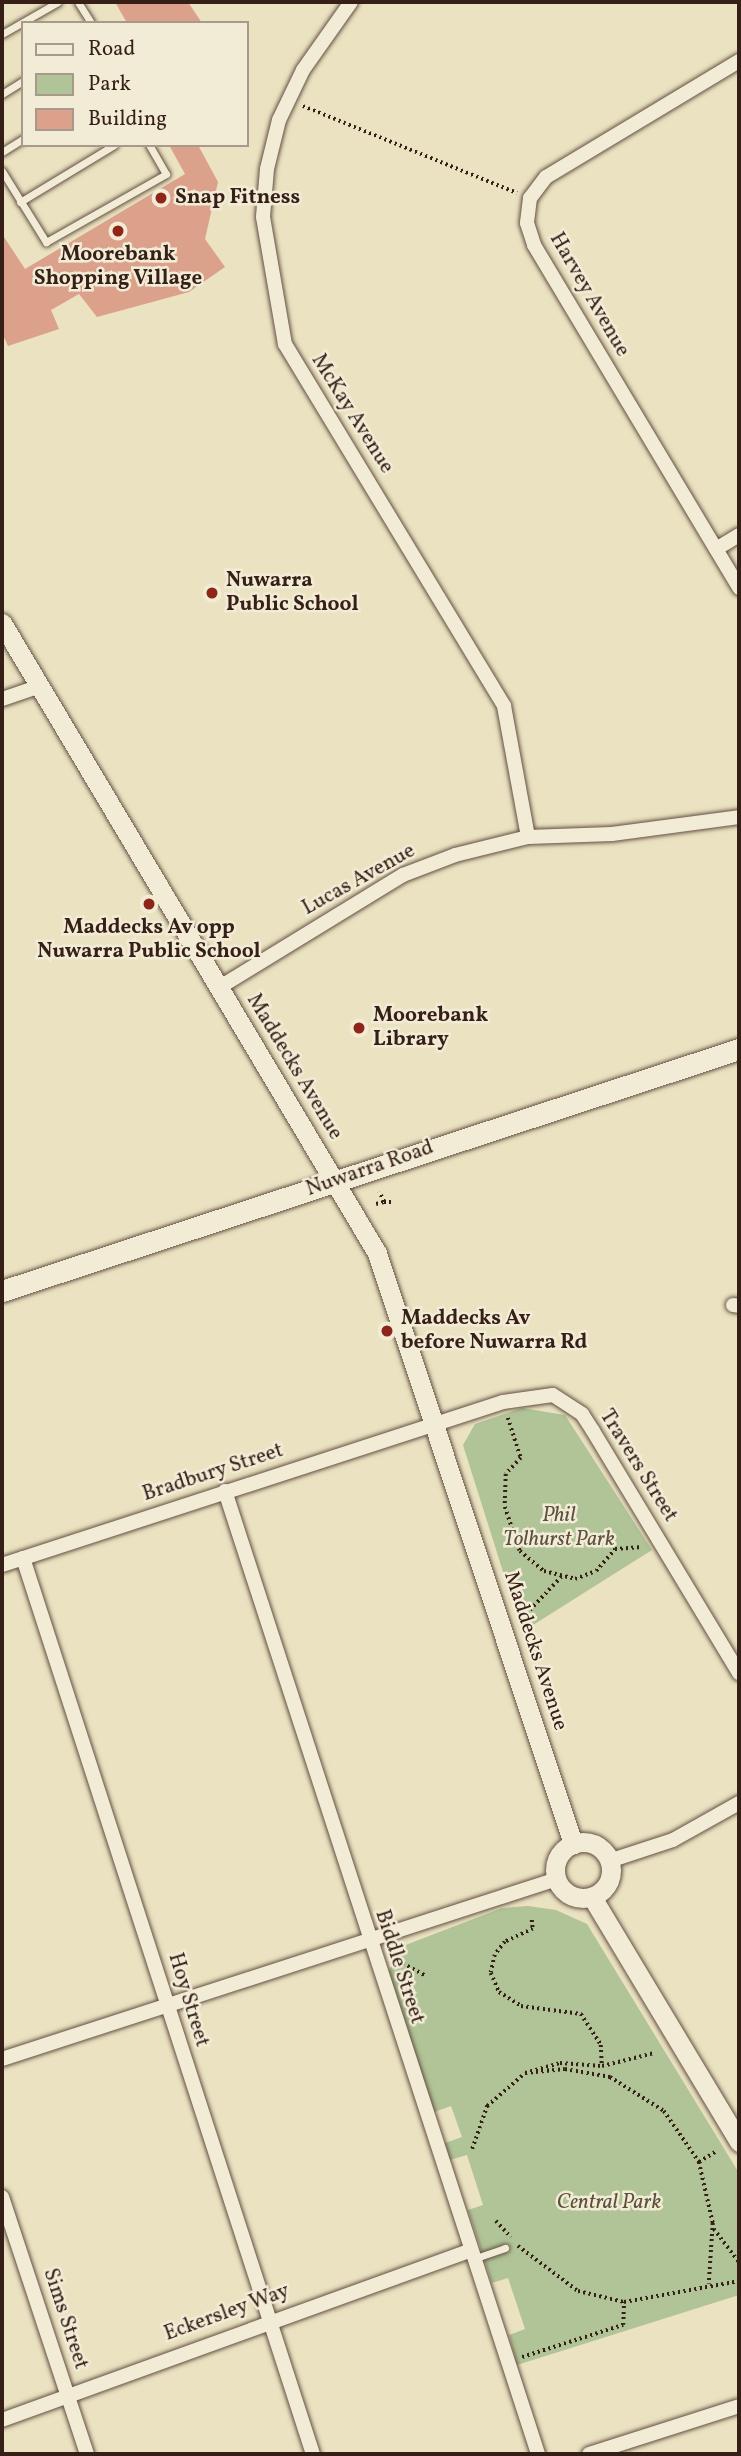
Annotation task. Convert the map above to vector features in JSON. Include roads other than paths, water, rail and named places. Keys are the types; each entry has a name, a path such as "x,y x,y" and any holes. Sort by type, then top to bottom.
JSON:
{"main road":[{"name":"Nuwarra Road","path":"2,1291 739,1049"}],"street":[{"name":"McKay Avenue","path":"351,2 324,32 289,100 267,169 263,218 285,344 504,706 528,837"},
{"name":"Harvey Avenue","path":"739,61 546,177 530,198 527,223 534,245 739,588"},
{"path":"716,549 739,535"},
{"name":"Maddecks Avenue","path":"2,623 336,1181 388,1277 573,1844"},
{"path":"2,699 40,686"},
{"name":"Lucas Avenue","path":"220,987 403,875 528,837 611,834 739,817"},
{"name":"Travers Street","path":"437,1423 537,1394 569,1403 593,1431 739,1673"},
{"name":"Bradbury Street","path":"2,1564 437,1423"},
{"name":"Biddle Street","path":"225,1491 470,2255 538,2454"},
{"name":"Hoy Street","path":"23,1558 313,2454"},
{"path":"609,1861 673,1840 739,1803"},
{"path":"591,1843 609,1861 610,1878 592,1897 568,1894 557,1880 559,1856 573,1844 591,1843"},
{"path":"2,2059 167,2003 557,1880"},
{"path":"592,1897 739,2142"},
{"name":"Sims Street","path":"2,2197 87,2454"},
{"name":"Eckersley Way","path":"2,2420 269,2320 470,2255"},
{"path":"589,2454 739,2406"}],"lane":[{"path":"25,21 58,2"},
{"path":"78,2 90,21"},
{"path":"2,34 21,23"},
{"path":"2,94 21,82"},
{"path":"2,152 21,140"},
{"path":"20,202 111,147"},
{"path":"2,171 46,242 166,174 150,147"},
{"path":"470,2255 505,2248"}],"place":[{"name":"Snap Fitness","path":"161,198"},
{"name":"Moorebank Shopping Village","path":"118,231"},
{"name":"Nuwarra Public School","path":"212,593"},
{"name":"Maddecks Av opp Nuwarra Public School","path":"149,904"},
{"name":"Moorebank Library","path":"359,1028"},
{"name":"Maddecks Av before Nuwarra Rd","path":"387,1331"}],"park label":[{"name":"Phil Tolhurst Park","path":"559,1528"},
{"name":"Central Park","path":"609,2203"}]}
